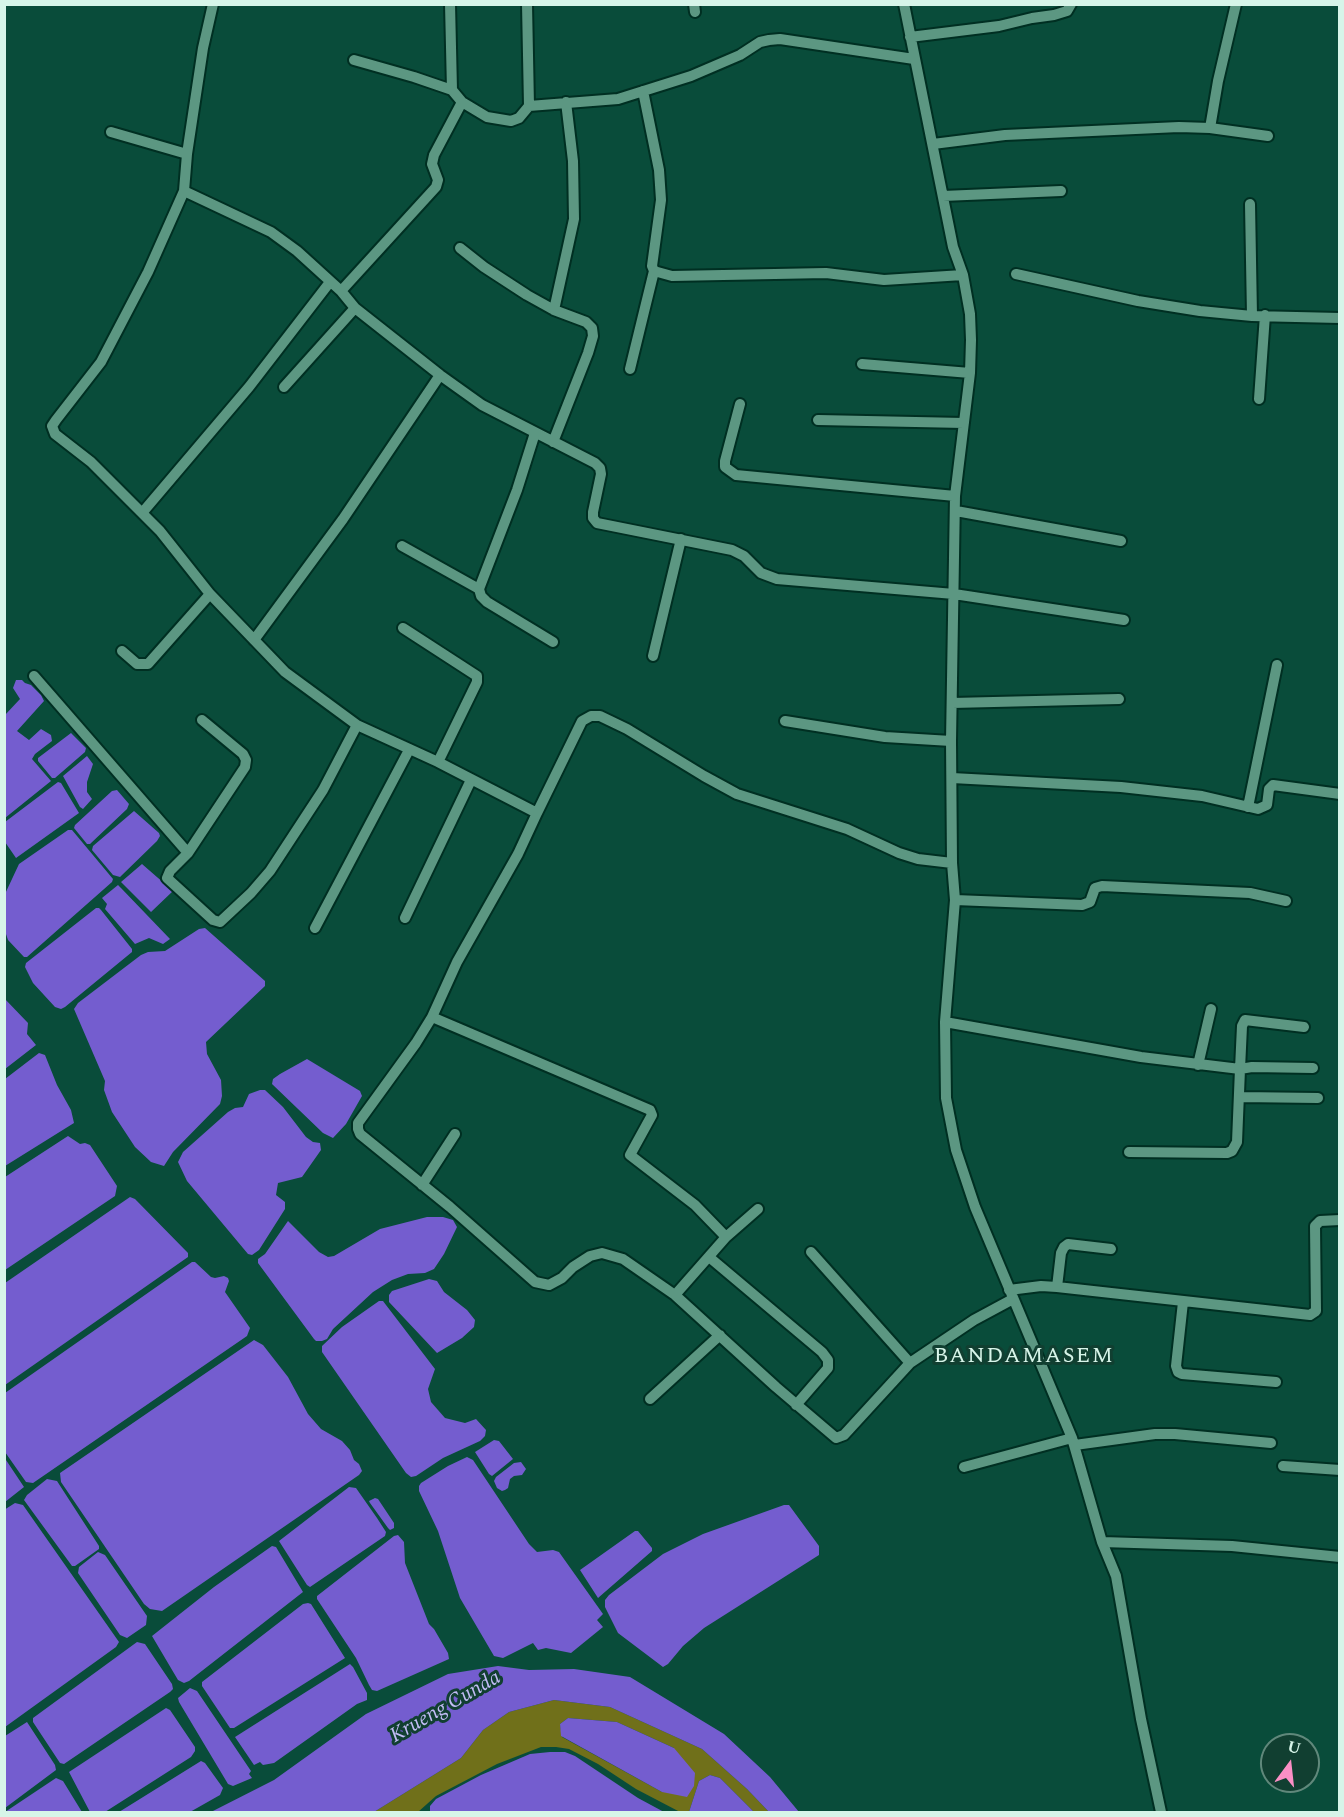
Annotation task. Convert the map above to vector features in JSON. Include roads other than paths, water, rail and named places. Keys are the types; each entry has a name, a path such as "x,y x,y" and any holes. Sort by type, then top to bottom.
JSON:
{"street":[{"path":"213,4 187,154 184,191 148,272 101,362 52,426 55,434 91,462 160,531 210,594 285,672 357,725 438,762 537,813"},
{"path":"450,4 452,90"},
{"path":"904,4 953,248 963,275 970,314 970,373 955,496 951,741 952,863 955,900 945,1022 944,1076 949,1120 959,1160 975,1207 1074,1442 1102,1542 1116,1576 1141,1719 1161,1812"},
{"path":"910,37 999,26 1054,15 1067,11 1071,4"},
{"path":"1210,128 1218,81 1236,4"},
{"path":"354,60 452,90 462,102 487,117 511,121 519,118 529,106 528,5"},
{"path":"529,106 618,99 690,76 740,55 760,42 769,40 780,39 914,59"},
{"path":"630,369 654,271 652,266 661,200 658,161 643,91"},
{"path":"341,291 436,187 438,180 432,164 434,155 462,102"},
{"path":"554,310 574,219 573,161 566,102"},
{"path":"933,144 1005,135 1092,130 1210,128 1268,136"},
{"path":"111,132 187,154"},
{"path":"184,191 271,232 297,251 341,291 355,308 440,375 483,405 595,463 600,468 601,474 593,518 597,523 732,550 744,556 761,573 777,579 954,594 1124,620"},
{"path":"943,196 1061,191"},
{"path":"1250,204 1252,316"},
{"path":"460,248 505,280 554,310 586,321 592,328 593,336 553,442"},
{"path":"654,271 672,276 826,273 884,280 963,275"},
{"path":"1016,274 1138,301 1200,311 1252,316 1340,318"},
{"path":"142,513 249,387 330,282"},
{"path":"284,387 355,308"},
{"path":"1259,399 1265,315"},
{"path":"862,364 970,373"},
{"path":"254,640 343,519 440,375"},
{"path":"740,404 725,461 725,467 736,475 955,496"},
{"path":"818,420 964,423"},
{"path":"535,433 517,490 479,589 481,596 487,602 553,642"},
{"path":"956,511 1121,540"},
{"path":"653,656 681,539"},
{"path":"402,546 479,589"},
{"path":"122,651 137,664 148,664 210,594"},
{"path":"403,628 477,676 477,682 438,762"},
{"path":"1248,807 1277,665"},
{"path":"34,676 188,853"},
{"path":"952,703 1119,699"},
{"path":"952,863 918,859 899,853 848,829 737,794 627,729 600,716 591,716 582,721 518,854 458,962 432,1017 358,1123 360,1134 450,1207 535,1282 549,1285 590,1256 602,1253 623,1259 675,1295 834,1437 842,1437 910,1363 1011,1295 1041,1286 1312,1314 1316,1311 1315,1226 1320,1221 1340,1220"},
{"path":"201,720 243,754 246,760 242,773 188,853 170,871 167,878 213,920 220,922 251,893 270,871 323,790 357,725"},
{"path":"785,721 885,737 951,741"},
{"path":"315,928 409,750"},
{"path":"952,778 1121,787 1202,796 1258,809 1267,805 1269,789 1275,785 1340,794"},
{"path":"405,918 471,780"},
{"path":"955,900 1082,905 1090,902 1095,888 1102,886 1250,893 1286,901"},
{"path":"1198,1065 1210,1009"},
{"path":"432,1017 650,1110 652,1115 630,1155 695,1205 726,1237"},
{"path":"1129,1152 1227,1153 1232,1151 1237,1142 1242,1026 1245,1020 1304,1027"},
{"path":"945,1022 1198,1065 1240,1069 1252,1067 1313,1068"},
{"path":"1240,1096 1318,1098"},
{"path":"422,1185 455,1134"},
{"path":"675,1295 726,1237 758,1209"},
{"path":"1057,1287 1061,1253 1068,1244 1111,1249"},
{"path":"811,1252 910,1363"},
{"path":"709,1257 822,1352 828,1360 828,1368 796,1405"},
{"path":"1183,1302 1176,1366 1178,1372 1276,1382"},
{"path":"650,1399 720,1335"},
{"path":"964,1467 1074,1442 1155,1434 1271,1443"},
{"path":"1283,1466 1340,1470"},
{"path":"1102,1542 1232,1546 1340,1557"}],"water":[{"path":"16,680 22,680 31,685 44,701 17,731 29,740 41,729 51,735 52,741 32,759 51,781 5,818 5,715 20,699 13,688"},
{"path":"71,733 86,748 85,752 55,778 52,778 38,758"},
{"path":"87,756 93,764 87,782 87,792 92,799 83,809 63,776"},
{"path":"58,782 61,783 79,813 16,858 5,842 5,822"},
{"path":"117,790 129,804 127,809 90,844 87,844 74,828 75,825 112,791"},
{"path":"134,811 160,836 120,877 113,875 92,850 93,846"},
{"path":"68,830 72,830 113,879 112,882 27,957 24,957 8,940 5,931 5,894 19,864"},
{"path":"142,864 173,891 151,912 121,882"},
{"path":"118,885 170,939 163,944 149,938 135,944 105,909 107,904 102,898"},
{"path":"96,908 101,910 132,952 65,1007 61,1009 55,1007 33,983 25,967 26,963"},
{"path":"205,928 265,981 265,986 206,1042 207,1054 221,1080 220,1104 173,1152 164,1166 151,1162 135,1147 112,1112 104,1090 105,1081 74,1009 78,1003 141,955 148,952 165,951 199,929"},
{"path":"4,998 28,1023 27,1034 36,1045 5,1069"},
{"path":"39,1053 45,1055 57,1085 71,1110 74,1123 5,1166 5,1079"},
{"path":"307,1059 360,1091 362,1096 346,1124 333,1138 323,1133 272,1084 273,1079 280,1074"},
{"path":"265,1090 283,1107 306,1137 313,1142 320,1143 321,1150 302,1177 278,1183 276,1195 285,1202 285,1209 259,1250 252,1255 248,1254 187,1181 178,1162 183,1152 228,1112 243,1107 249,1094"},
{"path":"68,1136 80,1144 90,1145 117,1186 115,1196 5,1270 5,1177"},
{"path":"130,1197 135,1199 188,1253 188,1257 5,1385 5,1283"},
{"path":"427,1217 443,1217 453,1220 457,1227 434,1269 392,1280 373,1292 333,1329 327,1339 322,1341 314,1339 258,1263 258,1259 265,1254 288,1221 319,1252 328,1257 334,1256 380,1229"},
{"path":"195,1262 211,1277 228,1278 225,1292 250,1328 247,1336 33,1483 26,1482 5,1452 5,1393"},
{"path":"429,1279 437,1281 444,1292 467,1310 475,1320 474,1327 462,1338 437,1353 389,1302 389,1295 392,1291"},
{"path":"379,1301 383,1301 435,1369 428,1389 431,1402 445,1418 465,1423 476,1419 486,1430 485,1436 480,1441 443,1458 411,1477 322,1352 322,1346 342,1327"},
{"path":"254,1340 263,1345 288,1377 308,1414 321,1429 342,1441 362,1471 162,1611 150,1609 144,1604 61,1482 60,1473"},
{"path":"494,1440 499,1441 513,1459 492,1476 475,1452"},
{"path":"4,1457 24,1487 5,1502 4,1502"},
{"path":"467,1457 473,1460 529,1544 537,1552 553,1550 559,1552 603,1614 597,1620 603,1627 571,1653 546,1648 538,1650 533,1643 503,1658 494,1656 460,1598 438,1531 419,1491 419,1486 448,1466"},
{"path":"521,1462 526,1469 522,1475 510,1479 508,1488 505,1490 497,1488 494,1481 496,1477 514,1463"},
{"path":"47,1479 57,1481 99,1546 99,1549 75,1566 72,1566 24,1500"},
{"path":"349,1487 356,1488 386,1532 385,1536 310,1587 279,1541"},
{"path":"375,1498 394,1523 394,1528 390,1530 388,1528 370,1503 369,1501"},
{"path":"15,1503 23,1505 119,1642 116,1647 5,1727 4,1510"},
{"path":"789,1505 819,1546 819,1555 704,1628 663,1667 618,1633 605,1607 605,1600 609,1595 663,1554 703,1534"},
{"path":"638,1531 652,1551 598,1598 580,1570"},
{"path":"398,1535 404,1542 405,1563 429,1624 448,1653 449,1659 377,1691 372,1690 356,1658 317,1596"},
{"path":"272,1546 276,1547 303,1592 189,1681 184,1683 178,1680 152,1636 214,1587"},
{"path":"98,1552 105,1555 147,1616 146,1625 127,1638 120,1635 78,1573 79,1567"},
{"path":"303,1604 311,1604 345,1658 234,1728 230,1728 202,1686 202,1682"},
{"path":"137,1642 145,1644 173,1689 64,1764 60,1763 33,1722 33,1718"},
{"path":"350,1664 367,1693 367,1700 357,1704 274,1763 263,1765 260,1762 254,1765 235,1737"},
{"name":"Krueng Cunda","path":"498,1666 529,1670 574,1669 630,1677 724,1734 770,1777 799,1812 769,1812 702,1749 610,1707 554,1700 509,1712 483,1730 461,1758 374,1812 211,1812 274,1780 366,1714 448,1674"},
{"path":"190,1688 197,1691 251,1771 249,1774 252,1778 233,1786 228,1784 179,1702 178,1698"},
{"path":"166,1708 170,1710 195,1747 191,1757 105,1812 90,1812 69,1772"},
{"path":"568,1718 617,1722 674,1748 695,1773 694,1786 687,1797 662,1792 561,1736 560,1724"},
{"path":"27,1722 56,1770 5,1808 5,1736"},
{"path":"565,1752 575,1756 638,1798 664,1812 430,1812 430,1806 436,1799 481,1775 530,1754"},
{"path":"201,1761 205,1763 223,1788 220,1795 190,1812 119,1812"},
{"path":"710,1775 720,1778 754,1812 689,1812 699,1781"},
{"path":"56,1778 63,1781 82,1812 5,1812"}],"district":[{"name":"BANDAMASEM","path":"1024,1358"}]}
